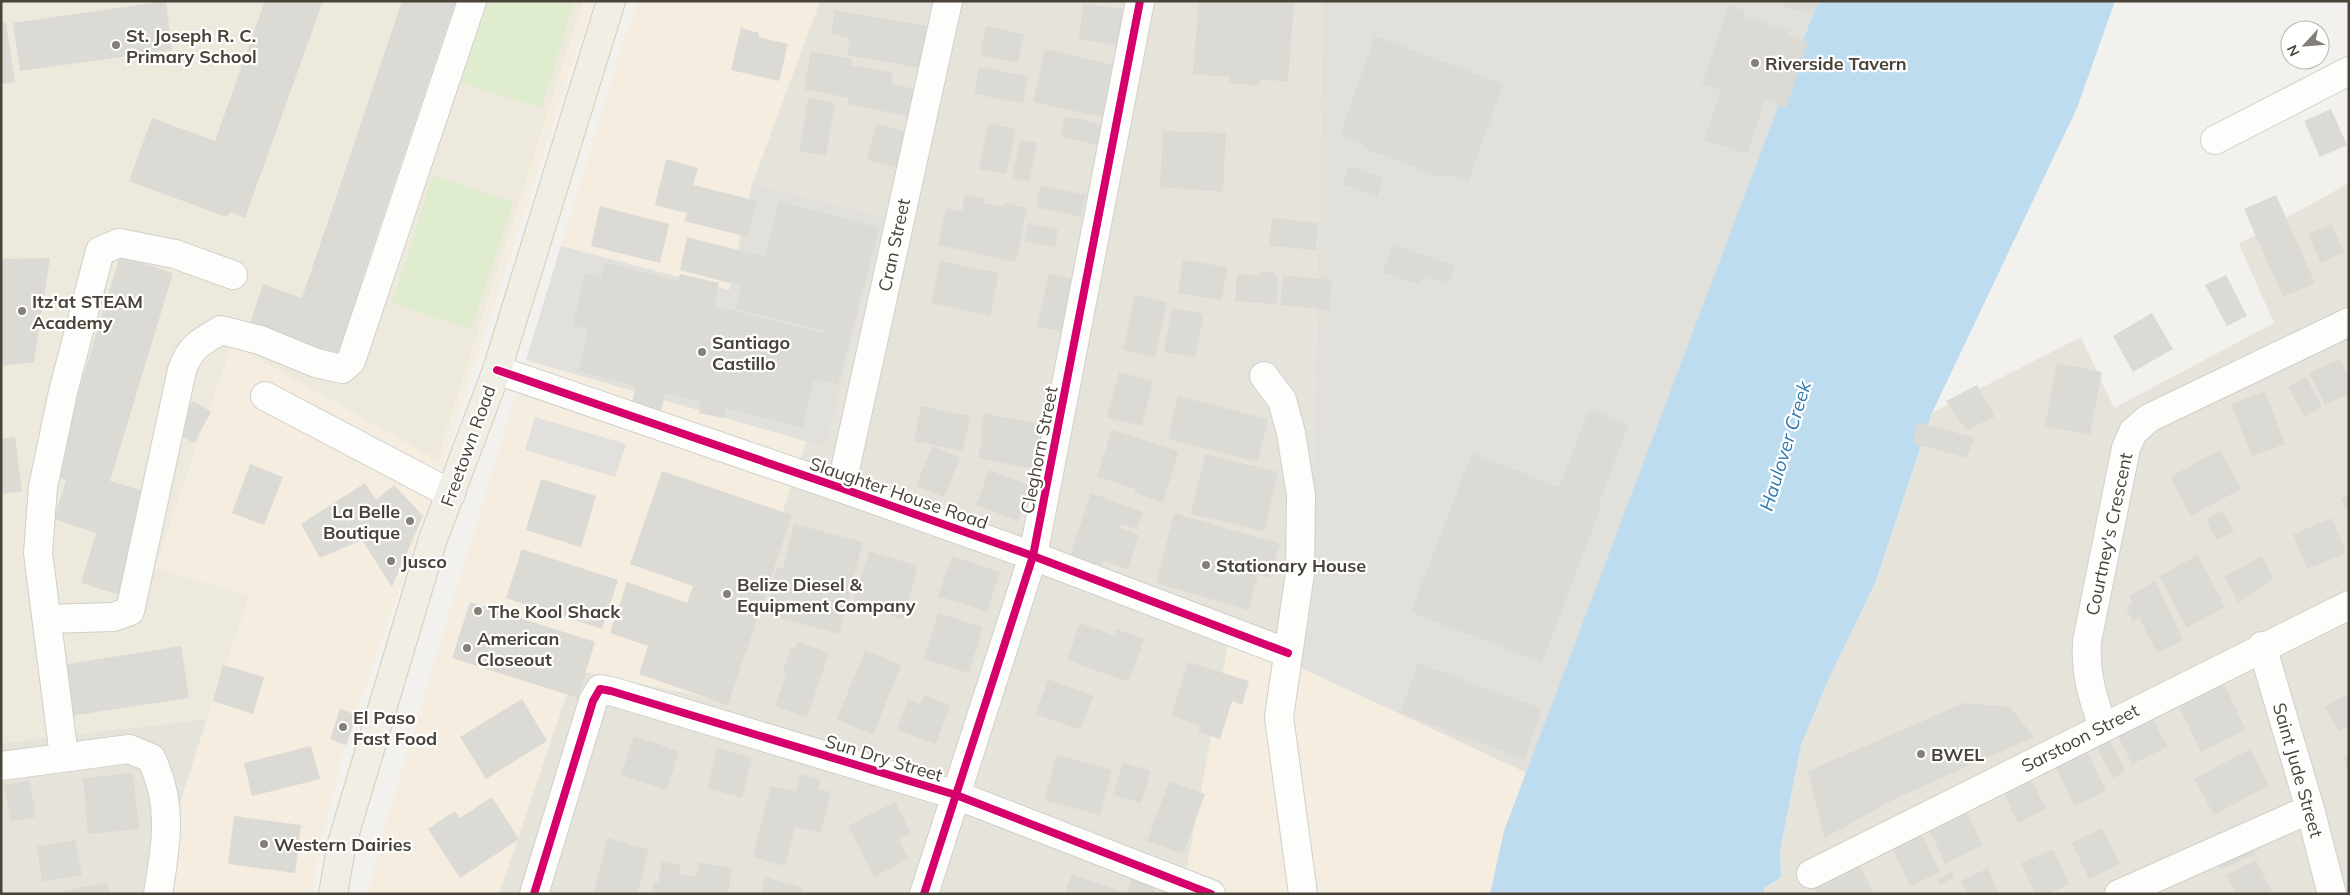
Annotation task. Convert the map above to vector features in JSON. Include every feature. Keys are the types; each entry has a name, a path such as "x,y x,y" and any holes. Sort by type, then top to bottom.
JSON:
{"main road":[{"name":"Freetown Road","path":"333,894 342,843 433,540 497,370 611,1"}],"street":[{"path":"47,619 112,617 130,611 182,370 187,355 199,342 221,330 260,340 316,363 342,369 351,361 472,1"},
{"name":"Cran Street","path":"841,488 948,1"},
{"name":"Cleghorn Street","path":"924,894 1033,556 1140,1"},
{"path":"2215,140 2349,71"},
{"path":"64,756 38,553 43,487 63,392 100,251 119,243 174,254 233,275"},
{"name":"Courtney's Crescent","path":"2103,726 2090,691 2086,664 2087,640 2126,448 2133,432 2149,418 2349,322"},
{"name":"Slaughter House Road","path":"497,370 1033,556 1288,653"},
{"path":"1264,376 1282,400 1301,495 1300,573 1279,718 1303,894"},
{"path":"265,396 451,494"},
{"name":"Sarstoon Street","path":"1812,874 2262,646 2349,605"},
{"name":"Saint Jude Street","path":"2262,646 2310,809 2332,894"},
{"name":"Sun Dry Street","path":"534,894 593,701 600,689 956,795 1210,894"},
{"path":"1,766 64,756 129,749 151,758 161,778 168,832 158,894"},
{"path":"2119,894 2310,809"}],"shaded area":[{"path":"1,1 583,1 437,460 232,344 155,568 249,596 207,719 1,743"},
{"path":"583,1 593,1 438,478 342,755 317,864 313,894 157,894 160,865 248,596 155,569 232,344 437,460"},
{"path":"639,1 820,1 752,184 729,291 561,246 623,41"},
{"path":"820,1 1323,1 1311,620 1297,666 1182,894 499,894 575,670 719,700 806,442 825,446 885,217 752,184"},
{"path":"1323,1 1818,1 1527,773 1297,666 1311,620"},
{"path":"2349,183 2349,894 1764,894 1764,888 1781,877 1780,851 1801,745 1826,685 1875,583 1932,413 2081,337 2114,408 2274,323 2239,244"},
{"path":"752,184 885,217 825,447 526,360 561,246 729,290"},
{"path":"526,360 806,442 719,700 575,670 499,894 368,894 376,855"},
{"path":"535,417 626,444 615,477 525,450"},
{"path":"1228,643 1297,666 1527,773 1504,831 1490,894 1182,894"},
{"path":"207,719 160,865 157,894 1,894 1,743"}],"green space":[{"path":"486,1 575,1 541,108 461,82"},
{"path":"433,175 513,202 471,330 392,303"}],"water":[{"name":"Haulover Creek","path":"1818,1 2115,1 2077,108 1932,413 1875,583 1826,685 1801,745 1780,851 1781,877 1764,888 1764,894 1490,894 1504,831"}],"building":[{"path":"166,1 172,50 20,71 13,23"},
{"path":"265,1 323,1 245,218 231,212 226,217 129,181 152,118 215,141"},
{"path":"402,1 456,1 362,279 368,281 361,304 355,302 336,359 248,329 263,284 302,298"},
{"path":"1199,1 1294,1 1288,82 1260,79 1260,86 1229,83 1230,77 1193,74"},
{"path":"1783,1 1822,1 1810,13 1784,7"},
{"path":"1083,4 1124,9 1119,45 1079,39"},
{"name":"Riverside Tavern","path":"1729,5 1746,11 1744,16 1789,31 1788,36 1808,43 1786,108 1765,100 1747,154 1704,140 1721,90 1702,84"},
{"path":"835,10 927,26 920,68 847,55 850,38 831,34"},
{"path":"1,23 6,23 15,82 1,84"},
{"path":"986,26 1024,34 1018,63 980,55"},
{"path":"741,28 759,33 758,37 788,44 779,81 731,70"},
{"path":"1375,36 1503,84 1468,182 1445,174 1443,178 1363,148 1365,144 1340,134"},
{"path":"1045,49 1123,67 1111,119 1033,102"},
{"path":"811,51 852,59 851,65 893,73 891,84 922,90 917,118 848,104 849,98 804,89"},
{"path":"979,67 1028,76 1023,103 974,94"},
{"path":"808,98 835,103 826,156 799,151"},
{"path":"2331,109 2347,145 2320,157 2304,121"},
{"path":"1065,116 1104,125 1099,145 1061,137"},
{"path":"988,123 1016,129 1006,174 979,169"},
{"path":"876,124 911,133 901,169 867,160"},
{"path":"1163,131 1226,133 1223,192 1160,187"},
{"path":"1020,140 1037,143 1029,181 1012,178"},
{"path":"666,159 698,168 693,185 757,201 748,237 684,221 687,213 655,205"},
{"path":"1349,166 1384,178 1377,197 1343,184"},
{"path":"1041,185 1086,195 1081,217 1036,207"},
{"path":"965,195 985,199 983,203 1003,207 1004,203 1027,208 1016,262 938,245 946,208 962,211"},
{"path":"2276,195 2315,283 2283,297 2244,209"},
{"name":"Santiago Castillo","path":"779,201 879,228 838,384 814,380 803,427 726,408 724,418 699,413 701,402 665,393 661,413 631,405 636,386 579,371 588,329 573,325 585,273 601,277 605,263 678,281 680,274 719,283 714,306 826,334 826,331 736,309 741,286 680,270 687,237 765,257"},
{"path":"600,206 669,224 660,263 591,246"},
{"path":"1272,218 1318,223 1316,250 1269,246"},
{"path":"1028,223 1058,230 1055,247 1024,241"},
{"path":"2331,224 2344,252 2321,263 2308,234"},
{"path":"1393,244 1455,266 1448,284 1424,275 1420,285 1383,272"},
{"path":"120,256 173,273 110,481 150,493 120,595 81,583 96,533 54,519 66,480 53,476"},
{"name":"Itz'at STEAM Academy","path":"50,258 34,362 1,366 1,259"},
{"path":"1183,260 1227,267 1222,300 1178,293"},
{"path":"940,261 999,273 990,316 931,303"},
{"path":"1260,272 1275,273 1275,277 1278,277 1277,304 1235,301 1237,274 1260,276"},
{"path":"1049,273 1078,280 1067,333 1037,326"},
{"path":"1283,275 1332,280 1329,310 1280,305"},
{"path":"2226,275 2247,316 2227,326 2205,285"},
{"path":"1135,295 1167,302 1155,357 1123,350"},
{"path":"1172,308 1204,314 1195,358 1164,352"},
{"path":"2152,313 2173,349 2133,372 2113,336"},
{"path":"2340,359 2349,377 2349,393 2325,405 2309,373"},
{"path":"2057,363 2102,372 2090,435 2045,426"},
{"path":"1119,372 1153,381 1142,426 1107,417"},
{"path":"2306,377 2322,407 2305,417 2288,387"},
{"path":"1977,385 1995,417 1966,430 1946,401"},
{"path":"2265,391 2285,444 2252,456 2231,404"},
{"path":"1178,396 1268,419 1257,462 1168,439"},
{"path":"193,401 211,412 194,443 175,433"},
{"path":"921,406 970,416 963,451 914,441"},
{"path":"1589,409 1629,424 1599,503 1602,504 1542,663 1411,612 1472,453 1559,487"},
{"path":"984,413 1042,425 1033,469 978,458 983,434 980,433"},
{"path":"1917,422 1975,438 1966,458 1913,443"},
{"path":"1112,430 1179,451 1163,503 1134,493 1135,489 1097,476"},
{"path":"15,437 22,491 1,494 1,439"},
{"path":"932,446 960,458 944,497 916,486"},
{"path":"2220,450 2241,489 2191,516 2170,477"},
{"path":"1205,454 1278,472 1264,531 1191,514"},
{"path":"250,464 283,477 264,525 232,513"},
{"path":"989,470 1031,486 1018,521 976,505"},
{"name":"Belize Diesel & Equipment Company","path":"662,471 792,515 728,705 639,674 648,646 610,633 627,582 687,603 693,586 630,564"},
{"path":"541,479 596,496 581,547 526,530"},
{"path":"365,483 376,500 394,485 423,516 392,587 362,540 320,558 301,524"},
{"path":"1091,493 1143,512 1137,529 1121,524 1119,528 1139,535 1128,569 1104,561 1102,566 1070,555"},
{"path":"2349,495 2349,514 2341,499"},
{"path":"2222,511 2234,531 2217,540 2206,520"},
{"path":"1174,513 1280,544 1270,578 1258,575 1248,610 1156,583"},
{"path":"2332,518 2346,553 2307,569 2293,534"},
{"path":"794,524 863,542 839,634 765,614 777,567 783,568"},
{"path":"522,549 618,580 602,629 506,598"},
{"path":"869,551 918,566 903,619 853,604"},
{"path":"2198,555 2225,607 2187,628 2159,576"},
{"path":"952,556 1000,572 987,612 938,596"},
{"path":"2262,556 2273,579 2239,603 2224,577"},
{"path":"2155,581 2183,640 2157,653 2139,618 2133,622 2126,608 2133,603 2129,596"},
{"path":"470,602 595,642 578,698 452,658"},
{"path":"938,613 983,627 969,673 924,659"},
{"path":"1080,623 1114,635 1116,629 1144,639 1129,682 1067,660"},
{"path":"797,642 829,653 807,717 775,706 786,674 783,672 791,647 795,648"},
{"path":"181,646 189,698 70,716 62,665"},
{"path":"865,650 901,665 873,735 837,719"},
{"path":"1188,662 1249,681 1242,705 1232,701 1220,739 1198,732 1200,725 1171,716"},
{"path":"1418,663 1542,709 1524,759 1400,713"},
{"path":"223,665 264,677 253,714 213,701"},
{"path":"2221,678 2246,730 2201,752 2176,700"},
{"path":"1048,679 1093,696 1081,730 1036,714"},
{"path":"2349,693 2349,725 2339,731 2325,707"},
{"path":"924,695 950,705 936,744 897,730 908,699 920,704"},
{"path":"522,699 547,741 486,779 460,737"},
{"name":"BWEL","path":"1964,703 2010,707 2034,737 1894,799 1825,838 1808,771"},
{"name":"El Paso Fast Food","path":"340,709 357,715 346,745 330,739"},
{"path":"2153,719 2167,747 2132,764 2118,736"},
{"path":"634,736 679,751 667,790 621,775"},
{"path":"2107,736 2126,771 2113,778 2094,743"},
{"path":"2084,745 2106,791 2074,806 2053,760"},
{"path":"311,746 320,779 252,796 244,763"},
{"path":"717,748 752,758 742,798 707,788"},
{"path":"2250,749 2269,785 2214,815 2194,779"},
{"path":"2349,754 2349,772 2348,772 2344,756"},
{"path":"1057,755 1112,770 1100,815 1044,800"},
{"path":"1123,762 1151,771 1141,803 1113,795"},
{"path":"133,773 139,829 88,834 83,778"},
{"path":"800,774 820,779 818,789 831,792 821,833 795,827 785,866 753,857 771,786 796,792"},
{"path":"2030,778 2046,808 2018,823 2003,792"},
{"path":"29,780 36,817 11,821 4,785"},
{"path":"1169,781 1205,794 1183,854 1147,841"},
{"path":"492,797 519,839 460,878 428,829 455,811 460,818"},
{"path":"895,802 911,833 899,840 908,859 874,877 848,826"},
{"path":"1962,802 1983,845 1945,864 1925,819"},
{"name":"Western Dairies","path":"234,816 301,825 295,873 228,864"},
{"path":"2102,828 2120,864 2089,879 2072,843"},
{"path":"1921,832 1940,872 1910,886 1891,846"},
{"path":"608,838 649,850 637,894 593,894"},
{"path":"75,840 82,875 42,882 37,846"},
{"path":"2249,840 2255,854 2220,870 2214,856"},
{"path":"2053,849 2069,884 2048,894 2035,894 2021,863"},
{"path":"1857,860 1874,894 1817,894 1809,878"},
{"path":"2256,860 2273,894 2236,894 2226,875"},
{"path":"662,861 681,865 679,874 696,877 699,862 732,868 728,894 652,894 654,882 658,883"},
{"path":"1988,868 1999,894 1967,894 1961,881"},
{"path":"1952,872 1954,877 1940,885 1937,880"},
{"path":"1072,874 1124,892 1124,894 1065,894"},
{"path":"765,877 803,888 801,894 760,894"},
{"path":"1131,879 1156,888 1154,894 1127,894"},
{"path":"107,882 110,894 65,894 64,891"}],"cycle path":[{"path":"924,894 1033,556 1140,1"},
{"path":"497,370 1033,556 1288,653"},
{"path":"534,894 593,701 600,689 956,795 1211,894"}],"place":[{"name":"St. Joseph R. C. Primary School","path":"116,45"},
{"name":"Riverside Tavern","path":"1755,63"},
{"name":"Itz'at STEAM Academy","path":"22,311"},
{"name":"Santiago Castillo","path":"702,352"},
{"name":"La Belle Boutique","path":"410,521"},
{"name":"Jusco","path":"391,561"},
{"name":"Stationary House","path":"1206,565"},
{"name":"Belize Diesel & Equipment Company","path":"727,594"},
{"name":"The Kool Shack","path":"478,611"},
{"name":"American Closeout","path":"467,648"},
{"name":"El Paso Fast Food","path":"343,727"},
{"name":"BWEL","path":"1921,754"},
{"name":"Western Dairies","path":"264,844"}]}
